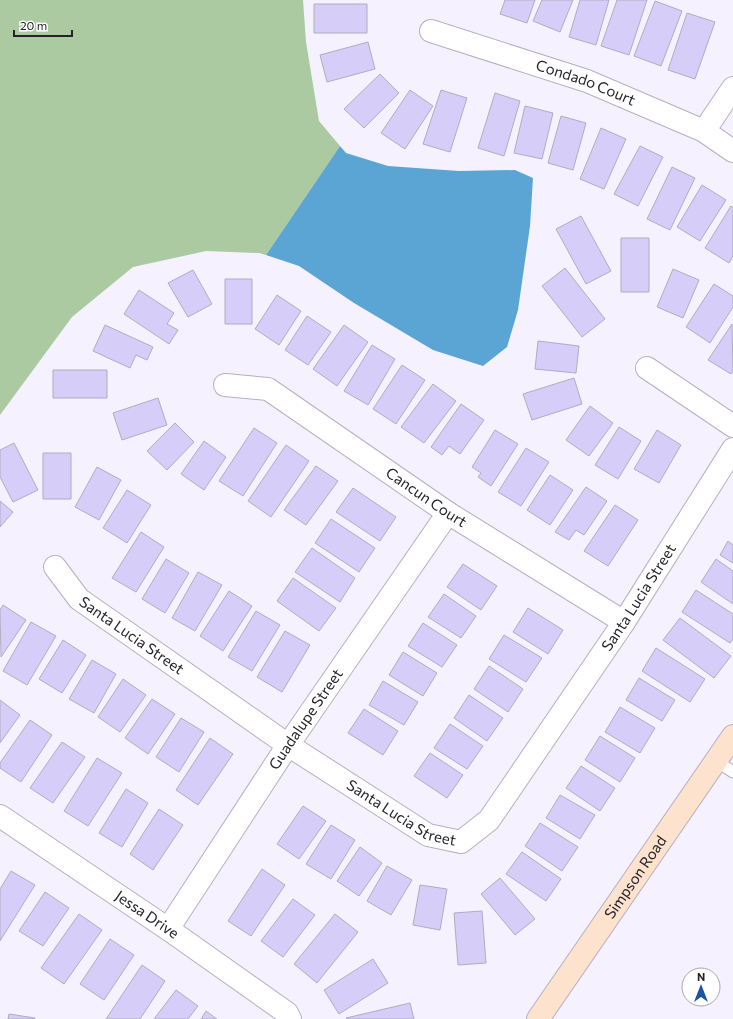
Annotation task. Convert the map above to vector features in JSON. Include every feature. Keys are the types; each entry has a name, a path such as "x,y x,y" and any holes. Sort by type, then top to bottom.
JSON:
{"main road":[{"name":"Simpson Road","path":"538,1019 724,766 733,736"}],"street":[{"name":"Condado Court","path":"431,31 587,81 704,130 733,151"},
{"path":"704,130 733,88"},
{"path":"647,368 733,426"},
{"name":"Cancun Court","path":"225,385 268,389 448,513 624,622"},
{"name":"Santa Lucia Street","path":"55,567 79,599 288,745 428,835 461,842 489,820 624,622 733,449"},
{"name":"Guadalupe Street","path":"168,929 288,745 448,513"},
{"name":"Jessa Drive","path":"0,816 168,929 287,1013 290,1019"}],"green space":[{"path":"0,0 303,0 306,42 319,121 340,146 266,255 259,253 206,251 133,267 72,317 0,415"}],"water":[{"path":"340,146 346,153 388,166 459,171 515,170 533,178 530,226 518,310 507,347 483,366 433,350 354,303 299,266 266,255"}],"building":[{"path":"505,0 535,0 527,23 500,14"},
{"path":"542,0 573,0 560,32 533,21"},
{"path":"580,0 609,0 596,45 569,37"},
{"path":"617,0 647,0 629,55 601,46"},
{"path":"655,1 682,11 661,66 634,56"},
{"path":"314,4 367,4 367,33 314,33"},
{"path":"687,13 715,22 695,79 668,70"},
{"path":"368,42 375,69 327,82 320,55"},
{"path":"380,74 399,93 364,128 344,109"},
{"path":"410,90 433,106 405,149 381,133"},
{"path":"441,90 467,98 450,152 423,144"},
{"path":"495,93 520,101 504,156 478,148"},
{"path":"525,106 553,113 542,159 514,153"},
{"path":"561,116 586,123 573,170 548,163"},
{"path":"601,128 626,139 604,189 580,179"},
{"path":"640,146 663,157 638,206 614,194"},
{"path":"672,167 695,178 670,230 647,219"},
{"path":"702,185 726,200 700,241 677,227"},
{"path":"731,206 733,208 733,256 729,263 705,248"},
{"path":"581,216 611,271 586,284 556,229"},
{"path":"621,238 649,238 649,292 621,292"},
{"path":"565,268 605,319 582,337 542,286"},
{"path":"673,269 699,280 683,318 657,307"},
{"path":"193,270 212,304 188,317 168,283"},
{"path":"225,279 252,279 252,324 225,324"},
{"path":"714,284 733,296 733,307 710,343 686,327"},
{"path":"139,290 174,313 167,324 178,330 169,344 124,314"},
{"path":"277,295 301,311 279,345 255,329"},
{"path":"307,316 331,332 308,365 285,350"},
{"path":"732,324 733,371 731,374 708,360"},
{"path":"105,325 153,347 147,360 136,355 130,368 93,351"},
{"path":"344,325 368,342 337,386 313,369"},
{"path":"538,341 579,346 576,373 535,369"},
{"path":"372,345 395,359 368,405 344,391"},
{"path":"402,365 425,380 396,424 373,409"},
{"path":"53,370 107,370 107,398 53,398"},
{"path":"574,378 582,404 532,420 523,394"},
{"path":"433,384 456,401 424,443 401,427"},
{"path":"158,398 167,425 122,440 113,413"},
{"path":"461,404 484,420 460,454 449,446 442,455 431,447"},
{"path":"590,406 613,423 589,456 566,440"},
{"path":"175,423 194,442 167,470 147,451"},
{"path":"619,427 641,441 618,479 595,465"},
{"path":"254,428 277,443 243,496 219,481"},
{"path":"495,430 518,444 491,486 478,477 481,473 472,467"},
{"path":"657,430 681,445 659,483 634,469"},
{"path":"204,441 226,457 204,490 181,474"},
{"path":"14,443 38,490 13,502 0,477 0,450"},
{"path":"286,445 309,461 271,517 248,501"},
{"path":"526,448 549,462 521,506 498,492"},
{"path":"43,453 71,453 71,499 43,499"},
{"path":"316,466 338,481 306,525 284,510"},
{"path":"97,467 121,480 99,520 75,507"},
{"path":"550,475 573,490 550,525 527,510"},
{"path":"586,487 607,501 584,535 576,530 569,540 555,532"},
{"path":"353,488 396,517 380,541 336,512"},
{"path":"127,490 151,505 127,543 103,528"},
{"path":"0,501 13,512 0,527"},
{"path":"615,505 638,520 608,566 584,551"},
{"path":"331,519 375,548 359,572 315,543"},
{"path":"141,532 164,547 136,592 112,578"},
{"path":"728,541 733,545 733,563 720,555"},
{"path":"312,548 355,578 340,602 295,572"},
{"path":"166,559 189,573 165,613 142,599"},
{"path":"716,559 733,571 733,604 701,582"},
{"path":"463,564 497,586 481,610 447,587"},
{"path":"198,572 222,585 195,631 172,618"},
{"path":"293,578 336,608 319,631 277,601"},
{"path":"696,590 733,614 733,639 730,643 682,612"},
{"path":"229,591 252,606 223,651 200,636"},
{"path":"444,594 476,616 461,638 428,617"},
{"path":"3,605 26,620 1,657 0,610"},
{"path":"528,608 563,630 548,654 513,632"},
{"path":"256,611 280,625 252,671 228,657"},
{"path":"680,618 731,656 714,678 663,640"},
{"path":"31,622 56,636 27,685 3,671"},
{"path":"423,623 457,645 442,667 408,646"},
{"path":"285,631 310,645 282,692 257,677"},
{"path":"504,635 542,658 526,682 489,659"},
{"path":"63,640 86,655 62,693 39,679"},
{"path":"656,648 705,679 690,702 642,671"},
{"path":"403,652 437,673 423,696 389,675"},
{"path":"92,660 116,674 94,713 69,699"},
{"path":"489,666 523,689 508,712 474,689"},
{"path":"639,678 675,700 662,721 626,700"},
{"path":"123,679 146,695 120,732 98,717"},
{"path":"383,681 418,702 404,725 369,705"},
{"path":"469,695 503,718 487,741 454,718"},
{"path":"152,699 175,714 148,754 125,738"},
{"path":"0,700 20,715 0,743"},
{"path":"620,707 655,728 640,753 605,732"},
{"path":"364,709 398,731 383,755 348,733"},
{"path":"181,718 204,732 179,772 156,757"},
{"path":"30,720 52,735 21,782 0,768 0,763"},
{"path":"450,724 483,746 467,769 434,748"},
{"path":"600,736 635,758 620,782 585,760"},
{"path":"210,738 233,754 198,805 176,790"},
{"path":"62,742 85,757 53,803 30,788"},
{"path":"430,753 463,775 447,798 414,776"},
{"path":"97,758 122,773 88,826 64,811"},
{"path":"581,766 615,788 600,811 566,788"},
{"path":"126,789 148,803 122,847 99,833"},
{"path":"560,795 595,815 580,839 546,818"},
{"path":"303,806 326,821 299,859 277,844"},
{"path":"159,809 183,825 153,870 130,854"},
{"path":"540,823 578,847 562,871 525,846"},
{"path":"331,825 355,840 331,879 306,864"},
{"path":"360,847 382,863 359,896 337,881"},
{"path":"522,852 561,879 546,901 506,874"},
{"path":"387,866 412,880 391,915 367,901"},
{"path":"262,869 285,885 251,936 228,921"},
{"path":"11,871 35,885 0,941 0,889"},
{"path":"500,878 535,919 515,935 481,894"},
{"path":"420,885 447,889 440,930 413,925"},
{"path":"45,892 69,908 43,946 19,931"},
{"path":"293,899 315,915 283,957 261,941"},
{"path":"482,911 486,963 458,965 454,913"},
{"path":"79,914 102,930 64,984 41,968"},
{"path":"335,914 358,932 317,983 294,964"},
{"path":"110,939 134,955 104,1000 80,984"},
{"path":"373,959 388,983 339,1014 324,990"},
{"path":"142,965 165,981 140,1019 106,1019"},
{"path":"176,990 198,1006 188,1019 154,1019"},
{"path":"410,1003 414,1019 346,1018"},
{"path":"206,1011 217,1019 201,1019"},
{"path":"9,1014 35,1018 35,1019 8,1019"}]}
